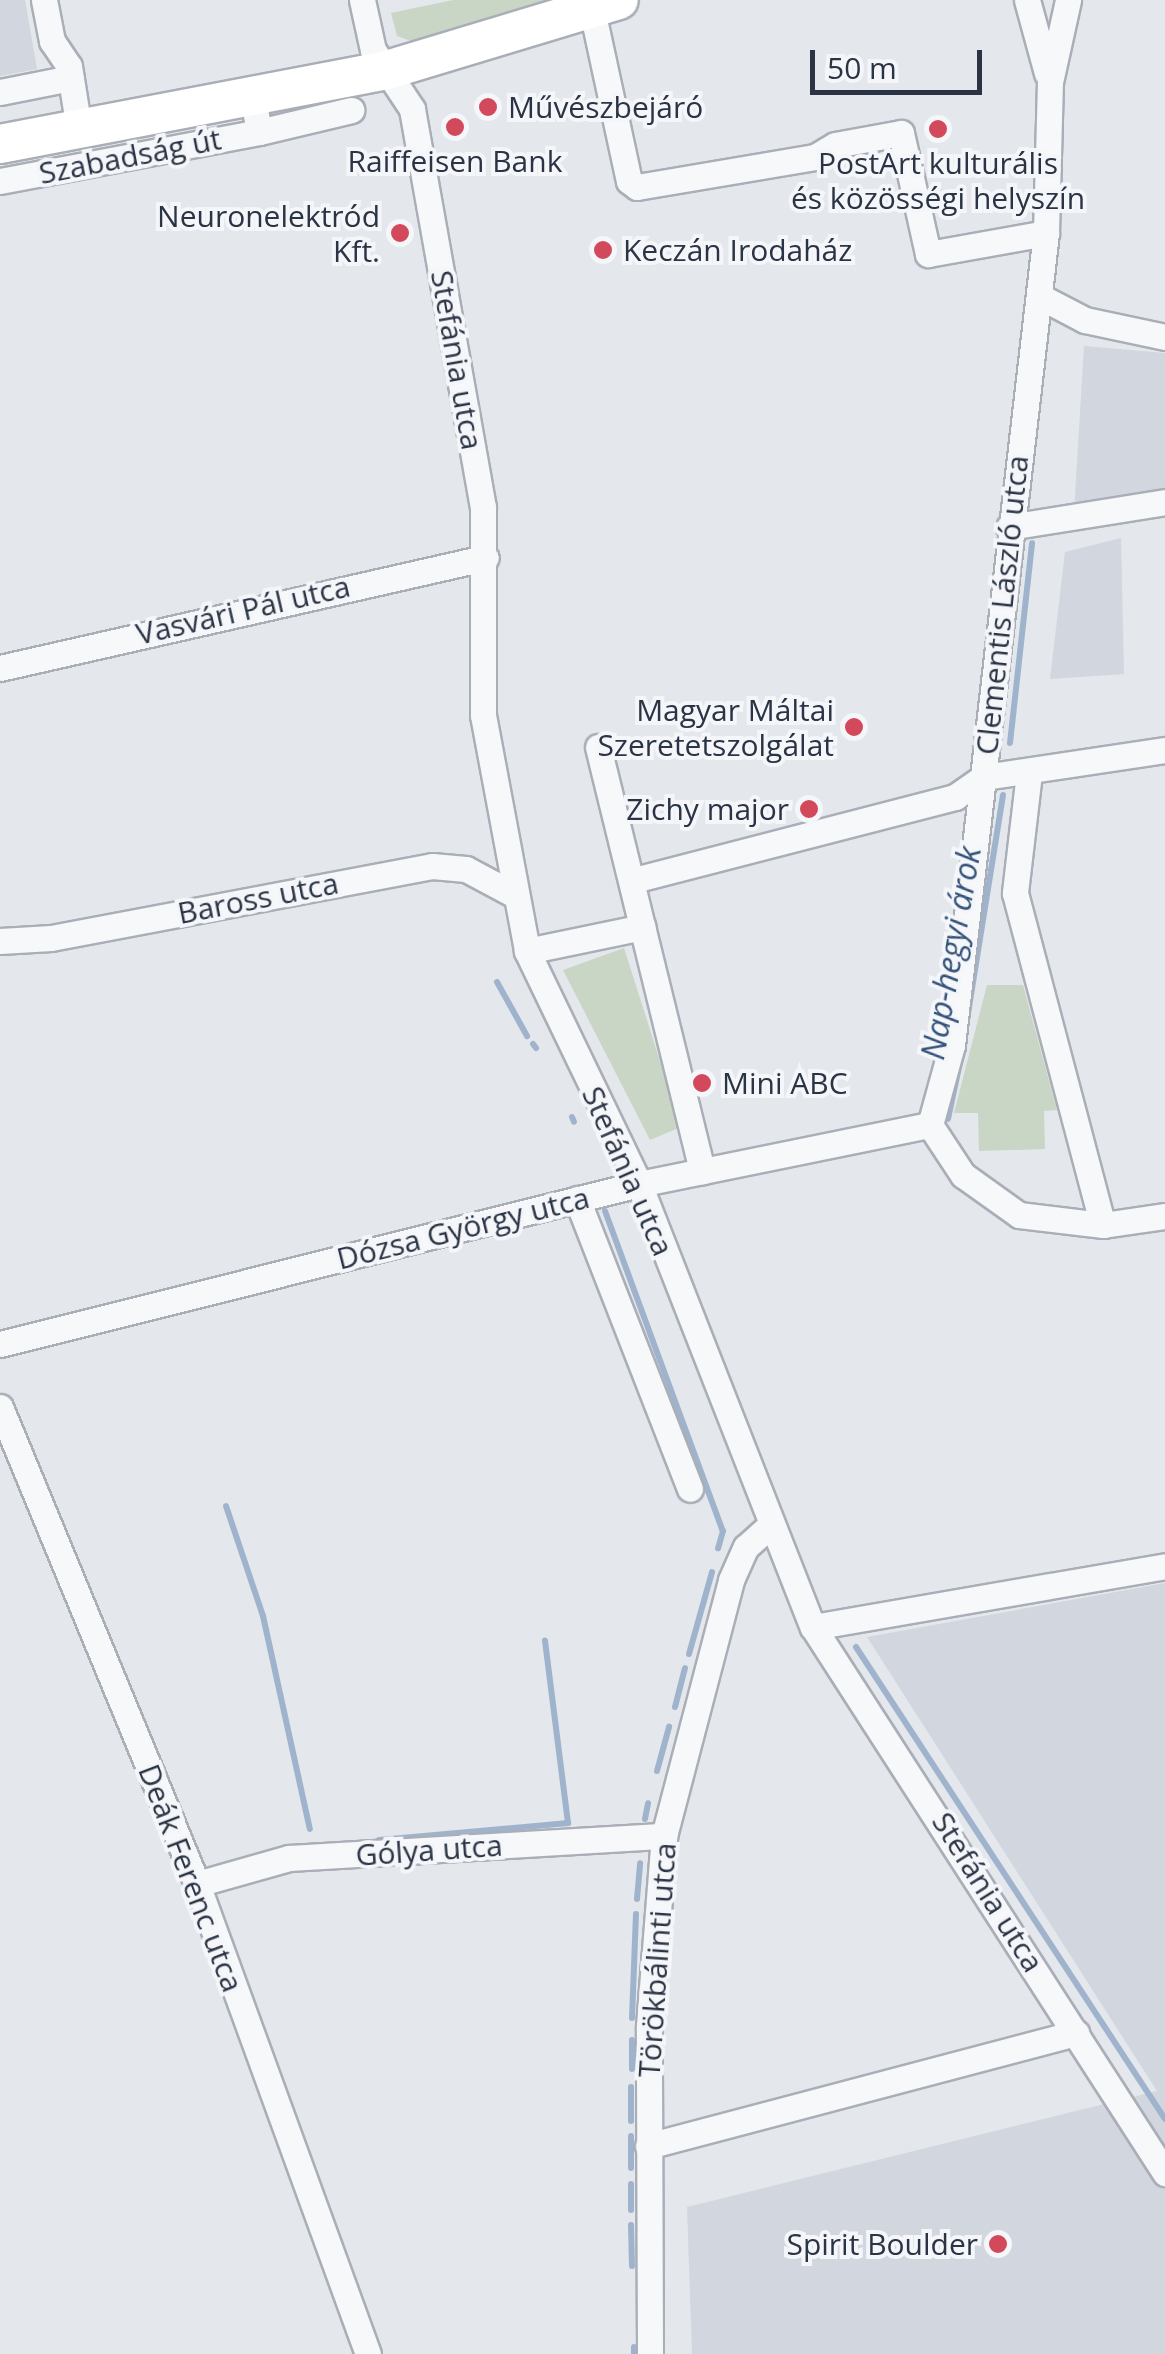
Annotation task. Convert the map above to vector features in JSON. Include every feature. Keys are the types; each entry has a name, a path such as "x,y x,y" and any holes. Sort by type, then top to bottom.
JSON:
{"main road":[{"name":"Szabadság út","path":"0,144 79,129 256,116 387,70 605,5"}],"street":[{"path":"44,0 52,41 71,78 79,129"},
{"name":"Stefánia utca","path":"362,0 373,50 412,109 486,558 483,715 511,893 526,951 639,1184 768,1527 813,1628 1165,2172"},
{"name":"Clementis László utca","path":"1027,0 1050,82"},
{"name":"Clementis László utca","path":"930,1125 952,1044 1009,526 1046,233 1050,82 1068,0"},
{"path":"605,5 628,181 637,187 815,157 835,144 902,133 920,243 932,255 1046,233"},
{"path":"0,92 71,78"},
{"name":"Szabadság út","path":"0,180 256,116 351,110"},
{"path":"1039,296 1085,320 1165,337"},
{"path":"1009,526 1165,502"},
{"name":"Vasvári Pál utca","path":"0,668 486,558"},
{"path":"598,747 634,880 702,1170"},
{"path":"634,880 954,797 984,777 1165,750"},
{"name":"Clementis László utca","path":"1029,773 1015,894 1104,1225"},
{"name":"Baross utca","path":"0,941 50,938 432,866 466,870 511,893"},
{"path":"526,951 643,927"},
{"path":"930,1125 941,1149 992,1201 1019,1215 1104,1225 1165,1216"},
{"name":"Dózsa György utca","path":"0,1344 639,1184 930,1125"},
{"path":"577,1199 690,1489"},
{"name":"Deák Ferenc utca","path":"0,1407 197,1884 368,2354"},
{"name":"Törökbálinti utca","path":"650,2354 648,2146 652,1965 664,1836 730,1580 746,1547 768,1527"},
{"path":"813,1628 1165,1566"},
{"name":"Gólya utca","path":"197,1884 290,1858 664,1836"},
{"path":"648,2146 1076,2032"}],"shaded area":[{"path":"0,0 25,0 37,69 0,76"},
{"path":"1084,346 1165,353 1165,494 1074,512"},
{"path":"1121,538 1124,674 1050,679 1065,552"},
{"path":"1165,1583 1165,2354 692,2354 687,2207 1157,2091 867,1637"}],"green space":[{"path":"453,0 597,0 551,3 411,41 397,36 391,13"},
{"path":"624,948 681,1127 650,1140 563,970"},
{"path":"987,985 1023,985 1057,1110 1044,1111 1045,1149 979,1151 978,1113 954,1113"}],"waterway":[{"name":"Nap-hegyi árok","path":"1010,743 1032,543"},
{"name":"Nap-hegyi árok","path":"966,1026 1003,795"},
{"path":"497,982 527,1036"},
{"path":"533,1044 536,1048"},
{"name":"Nap-hegyi árok","path":"948,1119 962,1053"},
{"path":"572,1117 574,1122"},
{"path":"605,1211 723,1531 718,1548"},
{"path":"226,1506 263,1616 310,1829"},
{"path":"689,1654 712,1572"},
{"path":"379,1840 568,1823 545,1640"},
{"path":"856,1647 1165,2119"},
{"path":"675,1707 685,1668"},
{"path":"657,1771 669,1727"},
{"path":"645,1819 648,1803"},
{"path":"637,1899 640,1863"},
{"path":"632,2018 636,1914"},
{"path":"632,2040 632,2069"},
{"path":"631,2087 631,2121"},
{"path":"631,2136 631,2168"},
{"path":"631,2184 631,2210"},
{"path":"631,2225 632,2266"},
{"path":"634,2347 634,2354"}],"place":[{"name":"Művészbejáró","path":"488,107"},
{"name":"Raiffeisen Bank","path":"455,127"},
{"name":"PostArt kulturális és közösségi helyszín","path":"938,129"},
{"name":"Neuronelektród Kft.","path":"400,233"},
{"name":"Keczán Irodaház","path":"603,250"},
{"name":"Magyar Máltai Szeretetszolgálat","path":"854,727"},
{"name":"Zichy major","path":"809,809"},
{"name":"Mini ABC","path":"702,1083"},
{"name":"Spirit Boulder","path":"998,2244"}]}
